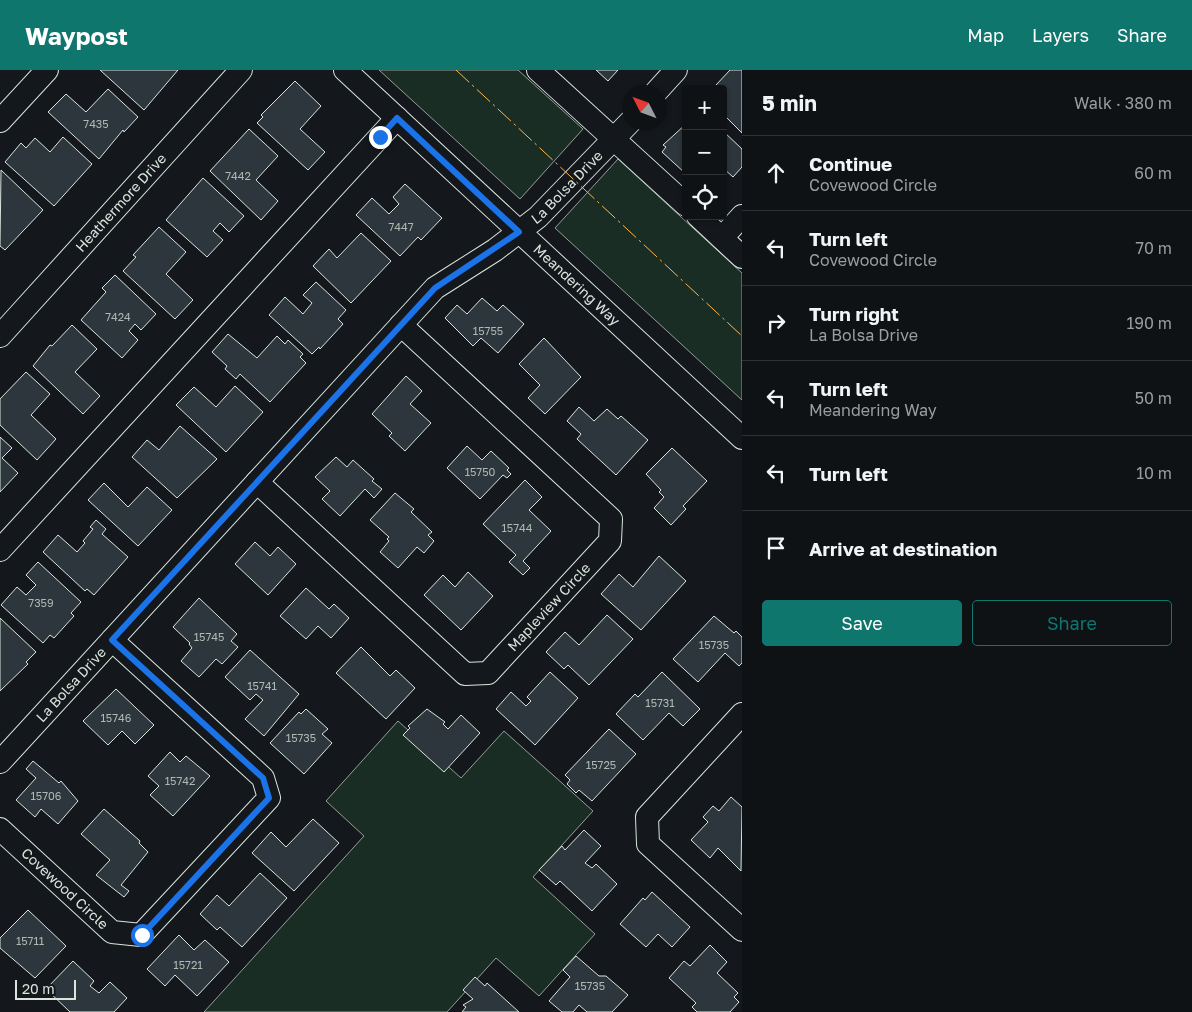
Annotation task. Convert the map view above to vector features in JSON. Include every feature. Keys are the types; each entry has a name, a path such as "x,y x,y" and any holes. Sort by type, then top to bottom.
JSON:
{"street":[{"path":"0,121 46,70"},
{"name":"Heathermore Drive","path":"0,336 241,70"},
{"name":"Meandering Way","path":"346,70 742,438"},
{"path":"538,70 682,201"},
{"path":"662,85 676,70"},
{"path":"0,550 397,118"},
{"name":"La Bolsa Drive","path":"0,762 435,288 519,232 538,217 623,130"},
{"path":"722,238 742,216"},
{"path":"702,220 742,256"},
{"name":"Mapleview Circle","path":"257,482 465,674 488,673 610,541 611,519 401,325"},
{"name":"Covewood Circle","path":"0,829 112,932 142,935 269,798 263,778 112,640"},
{"path":"742,714 647,817 648,844 742,930"}],"green space":[{"path":"379,70 518,70 583,129 520,199"},
{"path":"618,159 682,218 682,220 684,220 742,273 742,400 555,228"},
{"path":"398,721 461,778 504,731 593,811 533,877 595,934 539,996 496,958 447,1012 204,1012 364,836 326,801"}],"building":[{"path":"100,70 178,70 144,110"},
{"path":"596,70 618,70 608,81"},
{"path":"730,70 742,70 742,133 727,118 727,85 716,85"},
{"path":"295,81 321,106 300,129 325,152 308,170 257,123 263,117 261,115"},
{"path":"108,89 138,117 124,132 123,130 99,159 48,112 66,94 86,112"},
{"path":"682,128 682,170 662,152 666,147 663,145"},
{"path":"249,129 278,156 256,180 278,201 261,220 210,171"},
{"path":"727,135 742,149 742,167 733,177 727,172"},
{"path":"63,137 92,164 54,206 5,162 21,143 26,148 35,138 50,152"},
{"path":"1,170 43,210 5,250 0,246"},
{"path":"203,178 244,216 229,232 220,223 213,231 223,240 207,257 166,220"},
{"path":"405,184 442,218 421,240 418,237 400,256 356,215 372,198 389,214 399,204 393,197"},
{"path":"159,227 186,252 166,274 193,300 175,319 123,271 136,257 133,255"},
{"path":"361,233 391,261 351,303 313,266 329,249 337,258"},
{"path":"115,275 156,314 141,330 135,324 129,331 138,340 122,358 81,320 106,292 102,288"},
{"path":"316,282 346,310 338,319 343,324 320,349 319,347 312,354 269,315 285,297 303,314 312,303 303,295"},
{"path":"482,298 497,311 503,305 524,324 498,353 481,338 473,346 445,318 457,305 467,314"},
{"path":"72,325 97,349 75,372 100,396 83,414 33,366 50,345 52,346"},
{"path":"228,334 257,358 277,336 285,344 288,340 303,354 300,357 306,363 270,402 240,374 236,379 225,369 227,366 212,352"},
{"path":"544,338 581,377 545,414 528,398 540,385 519,364"},
{"path":"26,372 50,394 31,415 56,439 37,460 0,425 0,399"},
{"path":"406,376 422,391 410,404 431,423 405,451 389,436 392,433 372,414"},
{"path":"235,386 263,412 226,452 176,405 194,387 216,407"},
{"path":"579,407 594,421 607,409 618,419 621,416 648,440 616,475 577,439 581,434 567,421"},
{"path":"180,426 217,459 177,498 132,457 147,440 159,450"},
{"path":"0,437 12,448 2,458 18,473 0,492"},
{"path":"467,446 482,460 491,451 509,468 507,470 511,474 507,478 503,475 480,499 447,468"},
{"path":"672,448 707,481 683,506 686,509 671,525 654,508 664,497 659,492 661,490 646,474"},
{"path":"336,457 347,467 353,460 382,489 374,498 365,489 340,516 322,499 330,491 315,477"},
{"path":"525,480 542,497 529,510 551,531 523,561 530,568 523,575 509,562 516,555 483,524"},
{"path":"104,483 128,507 147,487 172,510 138,546 88,500"},
{"path":"395,493 414,509 411,512 432,532 428,535 434,541 424,553 417,547 398,568 380,552 389,541 387,539 389,537 370,520"},
{"path":"96,520 106,529 102,534 128,557 94,595 87,589 85,591 43,552 58,535 77,552 85,543 83,541 93,529 90,527"},
{"path":"255,542 270,556 278,547 296,564 268,595 235,564"},
{"path":"659,556 686,581 641,630 601,594 619,574 633,587"},
{"path":"38,562 81,602 71,613 74,616 54,638 50,635 43,643 1,605 17,587 26,595 36,585 26,575"},
{"path":"468,572 493,596 461,630 424,595 443,575 455,587"},
{"path":"306,588 329,609 334,604 349,618 331,638 318,626 306,639 280,616"},
{"path":"199,598 237,634 231,641 238,647 222,664 216,659 199,677 181,661 192,648 190,643 173,627"},
{"path":"607,615 633,639 589,685 568,665 564,669 546,652 565,632 579,645"},
{"path":"714,616 734,633 736,631 742,637 742,663 739,666 725,653 698,682 673,659"},
{"path":"0,618 36,652 26,662 28,664 0,691"},
{"path":"361,647 390,676 396,670 415,688 386,719 336,673"},
{"path":"250,650 299,694 264,736 245,719 263,700 256,694 250,700 225,677"},
{"path":"550,672 578,698 535,745 496,709 511,692 526,706 531,701 527,697"},
{"path":"662,672 700,709 683,726 669,713 643,740 616,714 635,694 638,697"},
{"path":"116,689 154,725 135,744 122,731 108,745 83,721"},
{"path":"306,709 328,729 322,734 332,743 304,774 270,743 299,712 301,714"},
{"path":"427,709 445,722 443,724 448,729 461,715 480,733 444,772 403,735 410,728 408,726"},
{"path":"609,729 636,754 592,801 579,790 576,793 567,784 570,780 565,775"},
{"path":"170,752 180,762 186,756 210,776 173,816 150,795 159,786 148,776"},
{"path":"33,761 59,783 61,781 78,801 58,824 41,809 35,817 16,800 36,778 26,769"},
{"path":"731,797 742,807 741,871 718,848 710,858 691,840 708,822 703,817 713,806 719,811"},
{"path":"104,809 140,841 139,843 148,852 121,885 129,891 124,897 96,875 110,860 81,834"},
{"path":"313,819 339,843 294,891 252,853 271,832 286,847"},
{"path":"584,830 601,846 585,863 592,868 596,864 617,884 592,911 560,881 556,885 539,870 562,846 565,850"},
{"path":"260,873 287,898 242,947 220,927 217,930 200,914 217,895 229,906"},
{"path":"652,892 690,927 672,947 658,934 646,947 620,924 643,898 645,900"},
{"path":"28,910 66,946 35,978 0,948 0,938"},
{"path":"179,935 194,950 205,940 229,962 197,996 175,975 165,986 147,969"},
{"path":"710,945 727,962 717,973 738,993 734,997 739,1002 730,1012 697,1012 692,1007 696,1003 669,978 684,961 690,966"},
{"path":"576,956 599,976 606,976 628,995 612,1012 587,1012 579,1005 573,1012 562,1012 549,1001 570,977 563,970"},
{"path":"73,961 94,981 90,986 99,993 110,982 127,998 114,1012 70,1012 46,989"},
{"path":"475,977 485,986 487,983 519,1012 462,1012 466,1007 463,1005 473,999 463,990"}],"power":[{"path":"456,70 742,336"}],"route":[{"path":"142,935 269,798 263,778 112,640 435,288 495,250 519,232 397,118 380,137"}]}
